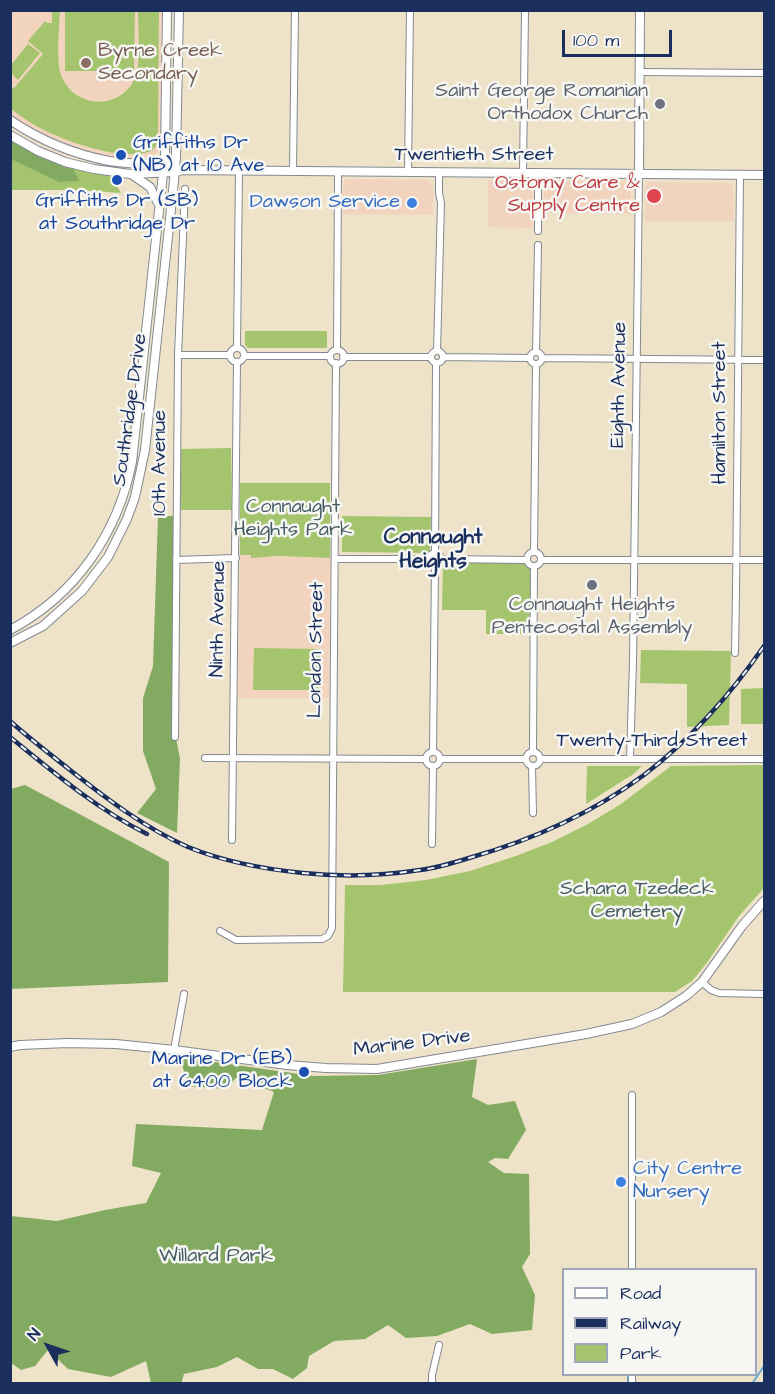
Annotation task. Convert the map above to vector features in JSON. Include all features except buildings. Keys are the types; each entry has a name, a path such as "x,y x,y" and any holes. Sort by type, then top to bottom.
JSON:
{"main road":[{"name":"Southridge Drive","path":"10,630 37,614 68,588 91,560 119,509 128,481 132,462 163,169 167,10"},
{"name":"Southridge Drive","path":"10,643 43,626 82,591 108,557 135,498 146,450 178,169 179,10"},
{"name":"Eighth Avenue","path":"639,174 640,10"},
{"path":"10,120 50,144 77,154 163,169"},
{"path":"10,135 65,162 94,169 130,174 163,169"},
{"name":"Twentieth Street","path":"163,169 765,175"},
{"path":"130,174 150,187 159,205"},
{"path":"65,606 68,588"},
{"name":"Marine Drive","path":"10,1047 68,1043 116,1044 307,1067 377,1069 586,1034 632,1024 671,1006 693,991 742,926 765,901"}],"street":[{"path":"293,171 295,10"},
{"path":"408,172 410,10"},
{"path":"523,173 525,10"},
{"path":"640,72 765,73"},
{"path":"237,348 239,170"},
{"path":"337,350 338,171"},
{"path":"437,351 441,203 439,172"},
{"path":"538,173 538,231"},
{"name":"Eighth Avenue","path":"630,759 639,174"},
{"name":"Hamilton Street","path":"735,653 740,174"},
{"name":"10th Avenue","path":"175,737 178,355 184,189"},
{"path":"536,352 538,245"},
{"path":"237,348 231,351 231,360 237,363 244,356"},
{"path":"237,348 242,350 244,356"},
{"path":"330,356 333,351 337,350"},
{"path":"330,356 333,362 342,361 341,351 337,350"},
{"path":"343,357 430,357 437,351"},
{"path":"437,351 443,357"},
{"path":"530,358 531,354 536,352 542,354 543,358"},
{"path":"178,355 230,356"},
{"path":"244,356 330,356"},
{"path":"430,357 436,364 435,553"},
{"path":"443,357 530,358"},
{"path":"436,364 440,363 443,357"},
{"path":"530,358 532,363 536,364"},
{"path":"543,358 765,360"},
{"path":"536,364 540,363 543,358"},
{"name":"Ninth Avenue","path":"232,840 237,363"},
{"name":"London Street","path":"220,931 236,940 322,939 328,936 332,928 336,363"},
{"path":"534,552 536,364"},
{"path":"527,560 534,552"},
{"path":"527,560 534,566 540,564 539,554 534,552"},
{"path":"428,559 429,555 435,553"},
{"path":"435,553 441,559"},
{"path":"177,560 236,558"},
{"path":"335,559 428,559"},
{"path":"428,559 435,565"},
{"path":"441,559 527,560"},
{"path":"435,565 440,563 441,559"},
{"path":"541,560 765,560"},
{"path":"433,752 435,565"},
{"path":"532,752 534,566"},
{"path":"433,752 427,755 426,759 427,764 433,767"},
{"path":"433,752 437,753 441,759"},
{"path":"525,759 532,752"},
{"path":"532,752 540,759 539,764 532,767"},
{"path":"205,758 426,759"},
{"path":"441,759 525,759"},
{"path":"433,767 439,764 441,759"},
{"path":"525,759 532,767"},
{"name":"Twenty-Third Street","path":"540,759 765,759"},
{"path":"432,844 433,767"},
{"path":"532,767 533,813"},
{"path":"702,982 711,990 719,993 765,994"},
{"path":"174,1050 184,994"},
{"path":"632,1095 632,1268"},
{"path":"432,1383 439,1345"}],"shaded area":[{"name":"Byrne Creek Secondary","path":"10,11 162,11 161,144 158,152 151,157 141,159 113,157 80,150 50,139 11,115"},
{"path":"347,179 427,180 433,188 433,215 342,214 343,185"},
{"path":"488,180 531,183 533,187 533,228 488,227"},
{"path":"549,181 626,181 631,185 631,214 543,213 544,186"},
{"path":"650,182 730,183 733,187 734,221 645,221 645,187"},
{"path":"240,555 330,558 329,698 238,698"}],"green space":[{"path":"52,11 60,11 59,69 67,87 87,100 99,102 121,95 130,87 136,75 138,61 138,11 159,11 158,143 153,150 129,154 84,146 41,129 11,109 11,89 43,54 28,41 45,21 52,23"},
{"path":"65,11 135,11 134,71 65,71"},
{"path":"28,44 40,53 18,80 11,73 11,65"},
{"path":"10,138 73,168 112,177 121,193 11,190"},
{"path":"10,138 73,168 79,181 59,182 11,159"},
{"path":"245,331 327,331 327,348 248,348 245,345"},
{"path":"231,448 232,510 181,510 180,449"},
{"name":"Connaught Heights Park","path":"240,483 330,483 330,558 278,556 251,558 251,555 240,555"},
{"path":"158,516 176,516 173,722 180,759 177,833 137,813 156,789 143,751 143,698 153,666"},
{"path":"342,516 431,517 430,553 342,552"},
{"path":"443,562 532,562 531,634 486,634 486,610 442,610"},
{"path":"254,648 320,649 319,690 253,690"},
{"path":"641,650 731,651 729,725 687,727 687,684 640,683"},
{"path":"764,688 764,724 741,724 741,689"},
{"name":"Schara Tzedeck Cemetery","path":"764,765 764,888 739,916 692,981 675,992 343,992 345,885 381,885 426,880 470,871 516,856 552,842 588,824 621,804 671,766"},
{"path":"587,766 642,766 632,775 586,804"},
{"path":"25,785 169,862 168,982 11,989 11,789"},
{"name":"Willard Park","path":"180,1057 313,1076 378,1075 477,1059 472,1097 488,1105 515,1101 526,1130 508,1159 495,1158 488,1162 504,1173 529,1174 530,1254 522,1267 535,1295 532,1330 492,1334 470,1324 437,1336 406,1338 388,1325 365,1339 334,1341 309,1356 307,1368 293,1379 273,1369 258,1369 237,1357 217,1367 184,1374 181,1384 151,1383 146,1361 111,1377 68,1369 48,1350 35,1366 21,1370 11,1363 11,1216 57,1221 146,1203 161,1173 132,1166 136,1124 262,1130 274,1092 248,1082 240,1074 225,1089 188,1086"}],"waterway":[{"path":"752,1384 764,1366"},
{"path":"628,1377 628,1384"}],"railway":[{"path":"10,721 112,802 157,831 188,847 230,861 288,871 347,875 391,874 439,867 492,851 538,834 603,802 644,775 694,731 724,698 764,646"},
{"path":"10,737 93,802 147,834"}],"place":[{"name":"Byrne Creek Secondary","path":"86,63"},
{"name":"Saint George Romanian Orthodox Church","path":"660,104"},
{"name":"Griffiths Dr (NB) at 10 Ave","path":"121,155"},
{"name":"Griffiths Dr (SB) at Southridge Dr","path":"117,180"},
{"name":"Ostomy Care & Supply Centre","path":"654,196"},
{"name":"Dawson Service","path":"412,203"},
{"name":"Connaught Heights Pentecostal Assembly","path":"592,585"},
{"name":"Marine Dr (EB) at 6400 Block","path":"304,1072"},
{"name":"City Centre Nursery","path":"621,1182"}],"district":[{"name":"Connaught Heights","path":"433,551"}]}
